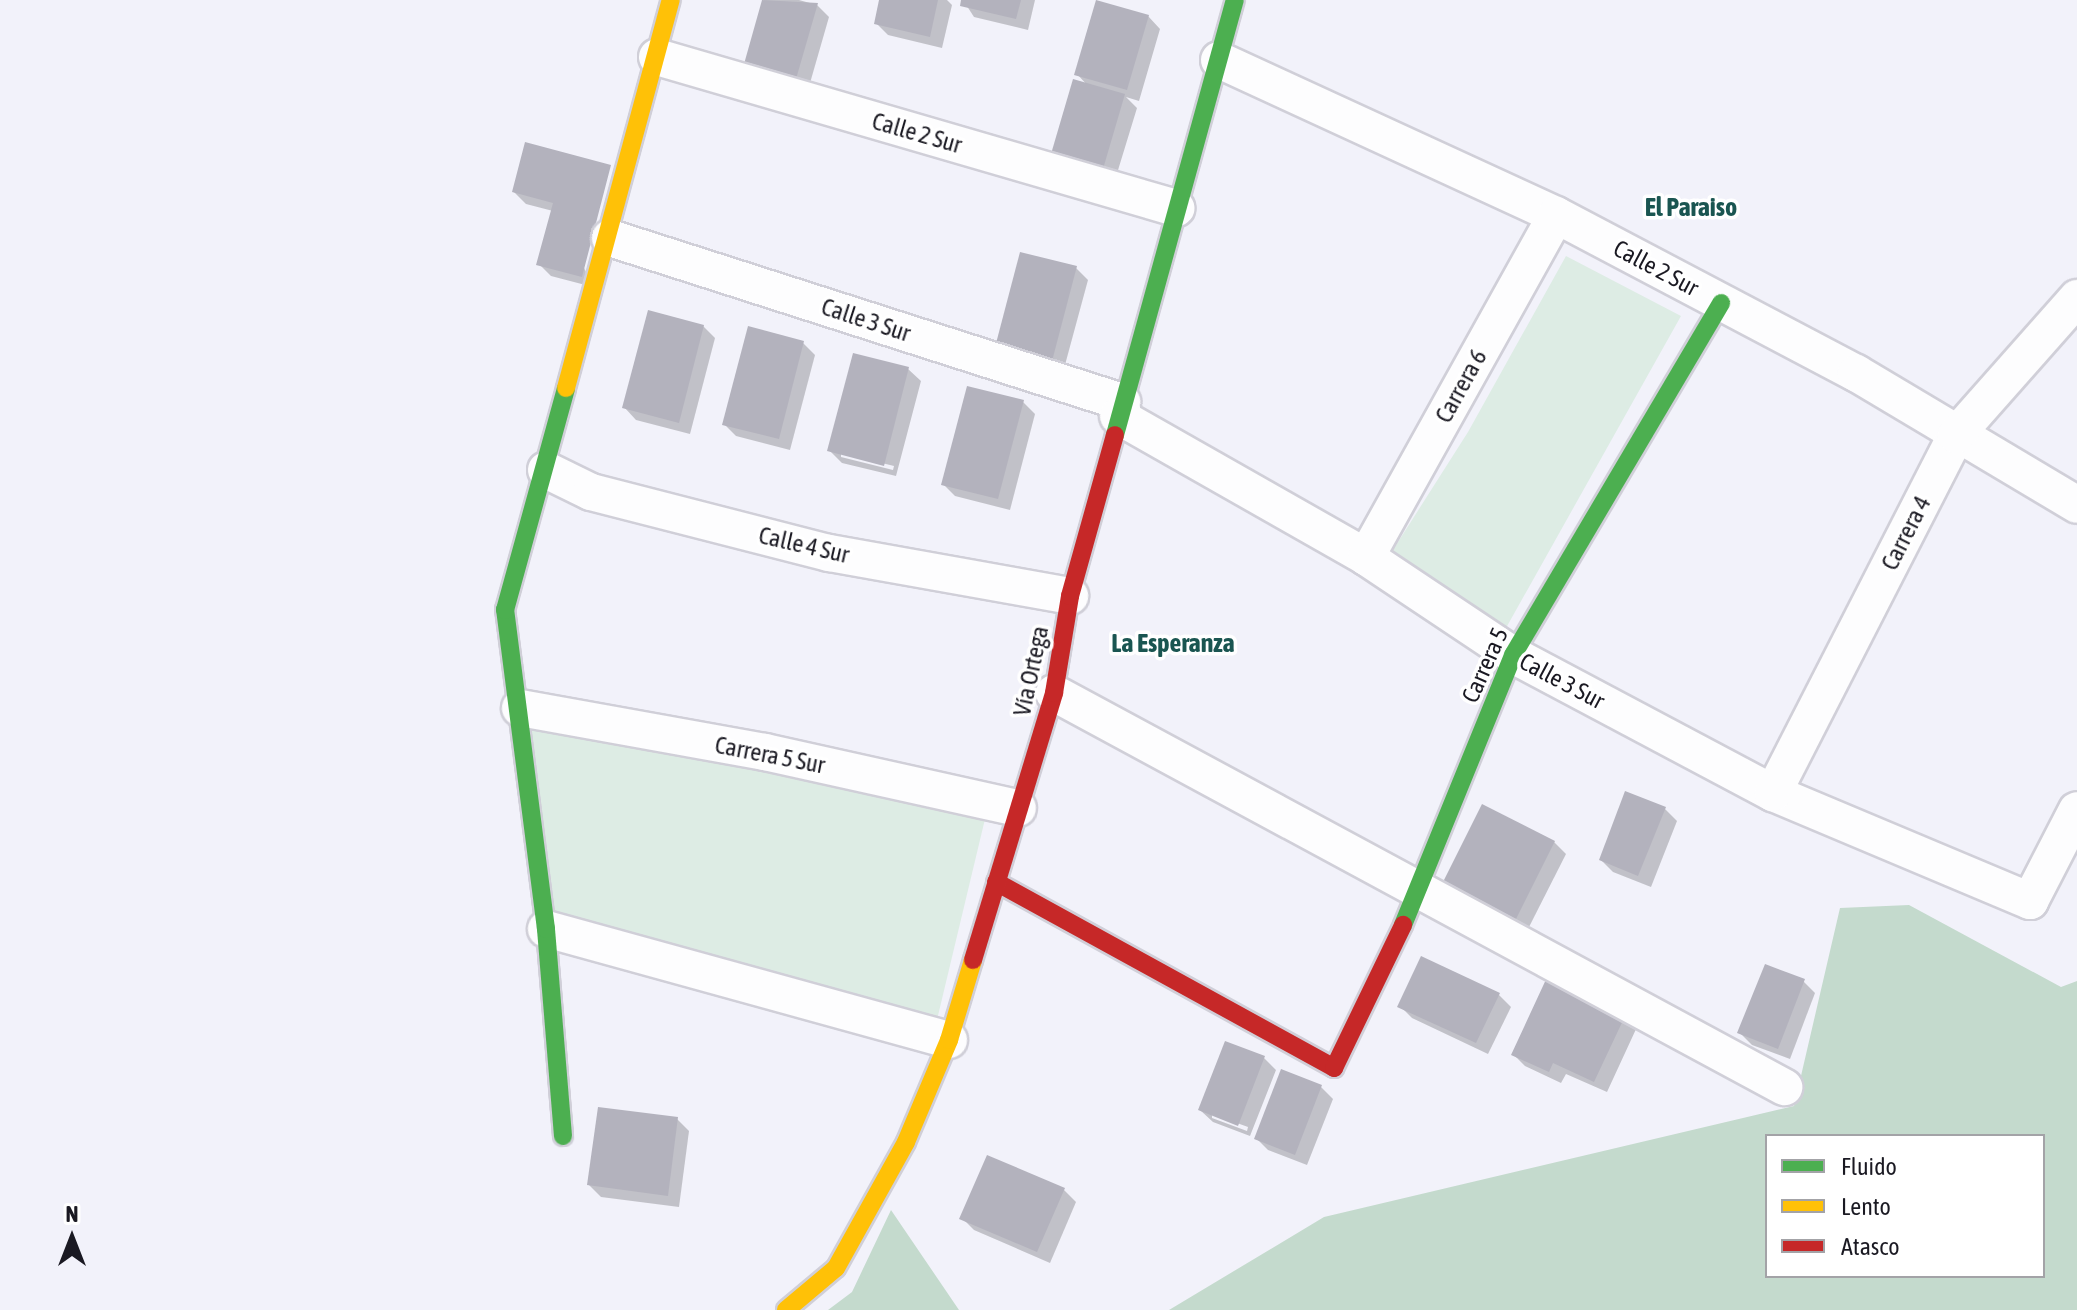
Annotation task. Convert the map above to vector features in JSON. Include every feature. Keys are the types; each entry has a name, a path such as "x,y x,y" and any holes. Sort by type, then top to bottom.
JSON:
{"street":[{"path":"563,1136 546,929 505,610 610,238 671,0"},
{"name":"Vía Ortega","path":"786,1310 836,1268 906,1142 949,1040 1054,693 1070,596 1235,0"},
{"name":"Calle 2 Sur","path":"657,57 1176,208"},
{"name":"Calle 2 Sur","path":"1219,60 1556,215 1856,373 2077,505"},
{"name":"Carrera 6","path":"1366,557 1556,215"},
{"name":"Calle 3 Sur","path":"610,238 1120,409 1366,557 1513,655 1773,793 2030,901 2077,810"},
{"name":"Carrera 4","path":"1773,793 1956,435 2077,298"},
{"name":"Carrera 5","path":"996,882 1334,1068 1421,887 1513,655 1721,303"},
{"name":"Calle 4 Sur","path":"546,470 591,492 829,553 1070,596"},
{"path":"1054,693 1421,887 1784,1087"},
{"name":"Carrera 5 Sur","path":"520,708 765,752 1018,808"},
{"path":"546,929 949,1040"}],"shaded area":[{"path":"1566,256 1681,316 1506,628 1391,553 1468,432"},
{"path":"530,720 985,819 936,1024 556,919"}],"green space":[{"path":"1909,905 2061,987 2077,981 2077,1310 1169,1310 1324,1217 1794,1106 1840,908"},
{"path":"891,1210 959,1310 828,1310 852,1292"}],"building":[{"path":"762,0 818,3 796,79 744,64"},
{"path":"879,0 938,0 930,37 874,24"},
{"path":"961,0 1021,0 1016,19 960,6"},
{"path":"1096,0 1149,15 1127,90 1074,75"},
{"path":"1073,79 1125,94 1103,169 1051,154"},
{"path":"525,142 611,165 582,277 536,265 553,203 512,192"},
{"path":"1020,252 1077,266 1051,365 994,351"},
{"path":"648,310 704,325 679,423 622,408"},
{"path":"748,326 804,341 779,439 722,425"},
{"path":"853,353 909,367 884,466 827,451"},
{"path":"967,386 1024,400 998,499 941,485"},
{"path":"1625,791 1666,807 1638,876 1599,860"},
{"path":"1482,804 1555,841 1516,919 1443,882"},
{"path":"1421,956 1500,993 1476,1043 1397,1007"},
{"path":"1765,964 1805,979 1778,1049 1737,1033"},
{"path":"1549,973 1626,1014 1594,1082 1553,1063 1549,1072 1511,1055"},
{"path":"1225,1041 1265,1056 1238,1126 1198,1110"},
{"path":"1281,1069 1322,1085 1295,1155 1254,1139"},
{"path":"598,1107 678,1117 668,1196 587,1185"},
{"path":"987,1155 1065,1188 1037,1252 959,1219"}],"traffic: fast":[{"path":"1115,435 1235,0"},
{"path":"1403,925 1513,655 1721,303"},
{"path":"563,1136 546,929 505,610 566,388"}],"traffic: slow":[{"path":"566,388 671,0"},
{"path":"786,1310 836,1268 906,1142 949,1040 973,960"}],"traffic: jam":[{"path":"973,960 1054,693 1070,596 1115,435"},
{"path":"996,882 1334,1068 1403,925"}],"district":[{"name":"El Paraiso","path":"1691,208"},
{"name":"La Esperanza","path":"1173,644"}]}
